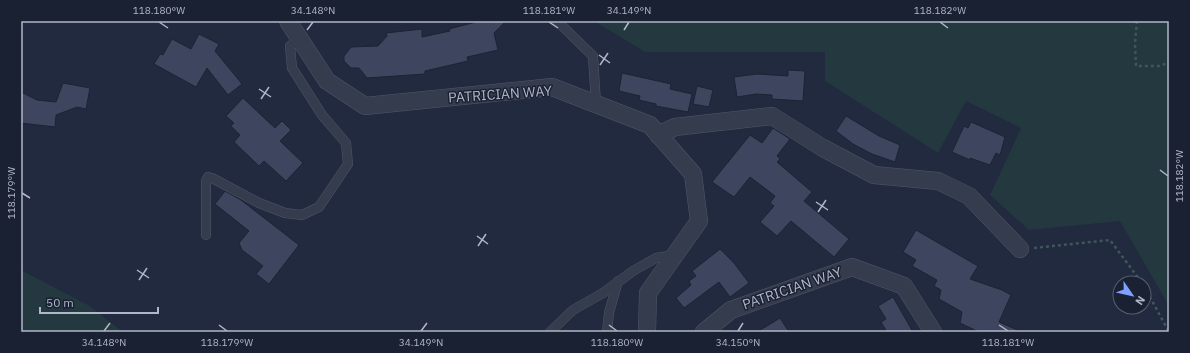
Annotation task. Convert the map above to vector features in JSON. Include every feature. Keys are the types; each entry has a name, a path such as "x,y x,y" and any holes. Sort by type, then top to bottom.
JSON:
{"street":[{"name":"PATRICIAN WAY","path":"288,21 327,81 365,106 552,87 650,125 693,174 699,220 648,294 647,332"},
{"path":"658,135 675,127 772,116 823,148 874,175 938,181 969,196 1020,249"},
{"name":"PATRICIAN WAY","path":"704,332 731,310 852,267 904,286 933,332"}],"lane":[{"path":"557,21 593,56 596,104"},
{"path":"206,235 206,181 208,178 212,178 259,203 278,210 302,215 319,207 348,164 346,143 322,115 292,68 290,46 300,40"},
{"path":"550,332 573,310 618,281 656,258 675,255"},
{"path":"607,332 609,313 618,281"}],"path":[{"path":"1137,21 1134,43 1136,66 1160,66 1169,62"},
{"path":"1020,249 1110,240 1136,275"},
{"path":"1152,301 1169,332"}],"shaded area":[{"path":"594,21 1169,21 1169,306 1120,221 1029,230 990,195 1021,128 966,101 938,153 825,81 825,52 645,52"},
{"path":"21,270 88,305 123,332 21,332"}],"building":[{"path":"480,21 506,21 494,33 498,50 467,57 468,61 425,71 425,74 367,78 359,68 351,68 344,61 344,56 351,47 378,46 387,36 386,33 422,29 422,37 450,31 449,29"},
{"path":"199,34 219,44 215,51 242,84 228,95 207,68 196,87 154,64 160,54 163,55 172,39 191,49"},
{"path":"788,70 805,71 803,101 772,99 772,95 756,94 737,97 734,77 757,74 788,76"},
{"path":"622,73 671,84 670,89 692,94 688,112 656,106 656,104 639,100 640,96 619,91"},
{"path":"63,83 90,88 86,109 77,107 56,115 55,127 21,123 21,92 37,100 56,102"},
{"path":"697,86 713,90 709,107 693,104"},
{"path":"243,98 275,128 282,121 291,130 280,141 303,163 286,181 264,161 259,166 234,142 240,135 231,126 234,123 226,116"},
{"path":"846,116 879,136 900,145 895,162 872,154 853,144 836,131"},
{"path":"971,122 1005,137 1000,155 996,153 990,165 970,158 970,160 952,152 964,126 968,128"},
{"path":"773,128 790,139 777,156 780,159 777,162 812,192 804,201 849,239 834,257 791,221 777,236 760,222 774,206 770,203 775,196 750,177 734,197 712,182 750,135 762,143"},
{"path":"225,191 241,200 299,245 269,284 256,274 263,266 242,250 239,243 249,231 215,204"},
{"path":"916,230 978,266 970,279 1002,290 1011,295 999,322 1022,332 979,332 960,323 962,312 939,299 941,290 934,286 937,280 912,266 916,260 903,252"},
{"path":"720,249 734,263 749,283 730,297 719,282 684,308 676,298 691,285 689,281 696,276 692,271"},
{"path":"893,297 913,332 887,332 881,322 886,319 878,306"},
{"path":"780,318 789,332 757,332"}]}
